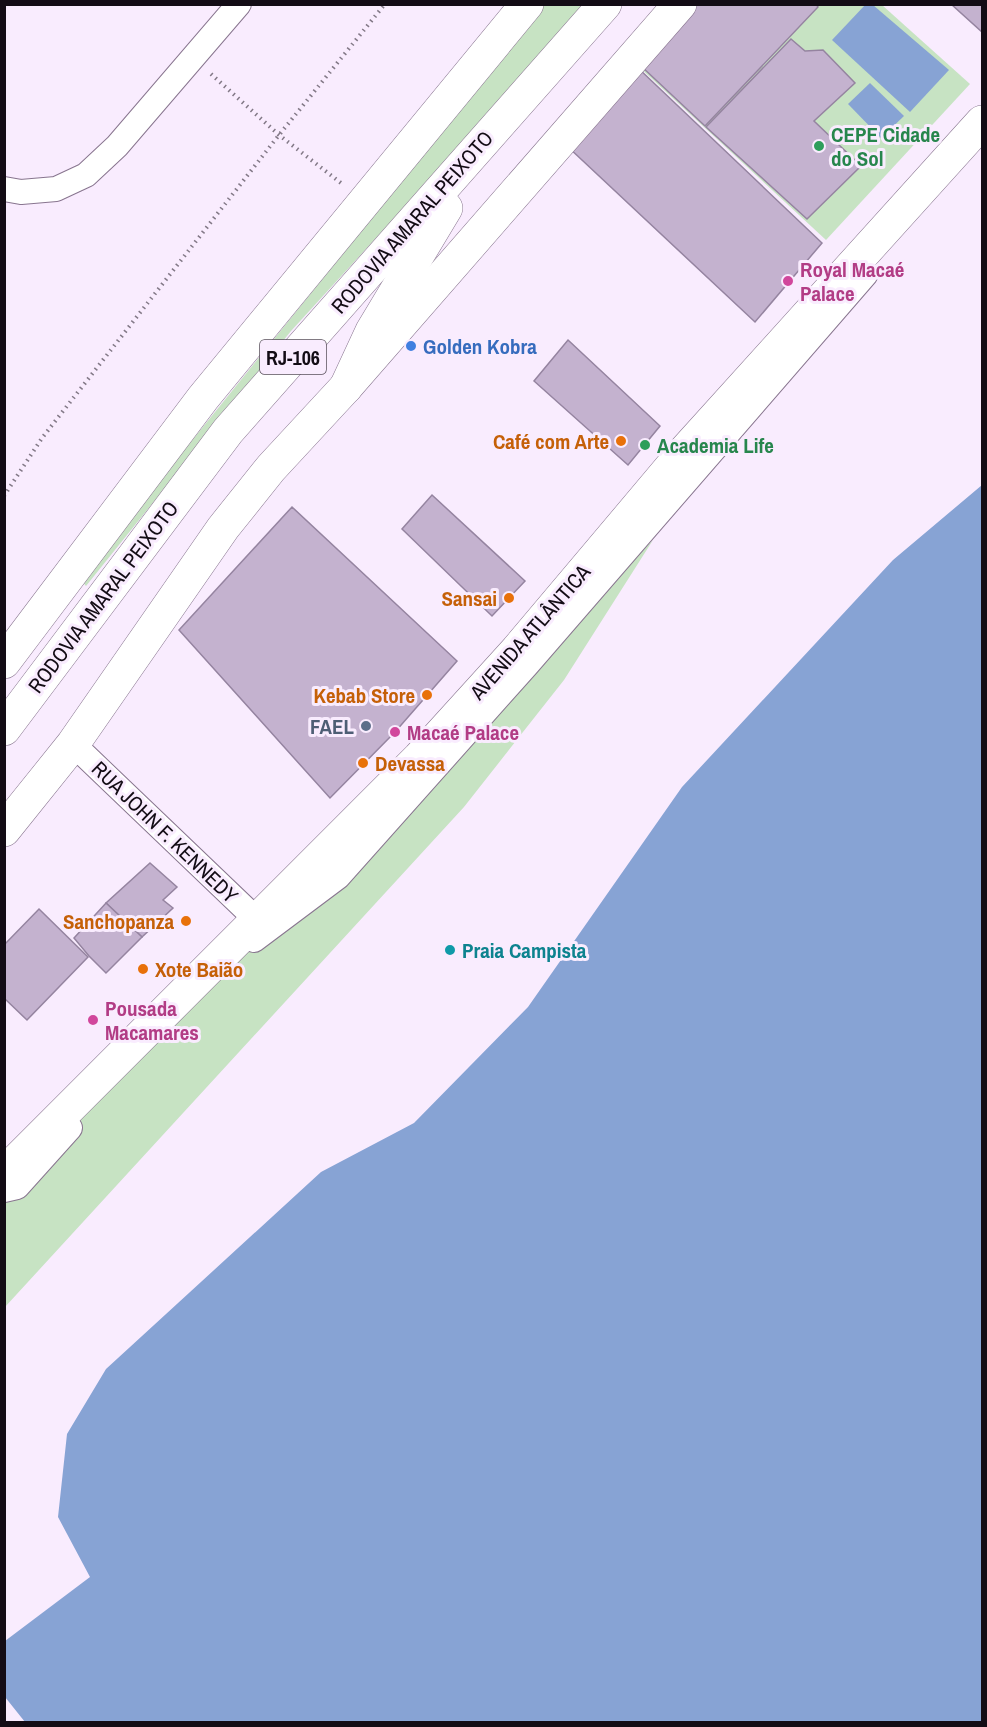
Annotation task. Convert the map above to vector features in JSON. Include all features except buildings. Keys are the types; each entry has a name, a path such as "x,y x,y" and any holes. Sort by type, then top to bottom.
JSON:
{"main road":[{"name":"RODOVIA AMARAL PEIXOTO","path":"4,662 203,398 527,4"},
{"name":"RODOVIA AMARAL PEIXOTO","path":"4,729 228,431 605,4"},
{"path":"4,830 74,744 223,528 271,468 346,387 680,4"},
{"name":"AVENIDA ATLÂNTICA","path":"4,1173 419,758 517,650 683,453 982,122"},
{"path":"346,387 372,331 444,211 472,155"}],"street":[{"path":"4,189 21,192 56,189 86,175 117,146 239,4"},
{"path":"4,1190 17,1187 187,999 244,948 338,877 535,656 982,141"},
{"name":"RUA JOHN F. KENNEDY","path":"74,744 257,920"}],"path":[{"path":"5,493 42,438 279,135 385,4"},
{"path":"194,59 279,135 365,202"}],"green space":[{"path":"544,5 589,5 291,331 86,586 80,579"},
{"name":"CEPE Cidade do Sol","path":"693,5 882,5 970,84 826,240 638,66"},
{"path":"653,540 564,680 464,807 5,1307 4,1197"}],"water":[{"path":"866,4 873,5 949,70 910,112 832,40"},
{"path":"870,83 904,116 881,138 848,104"},
{"path":"982,485 982,1722 25,1722 5,1697 5,1641 90,1577 58,1517 67,1434 106,1369 321,1172 414,1123 528,1007 682,787 893,560"}],"place":[{"name":"CEPE Cidade do Sol","path":"819,146"},
{"name":"Royal Macaé Palace","path":"788,281"},
{"name":"Golden Kobra","path":"411,346"},
{"name":"Café com Arte","path":"621,441"},
{"name":"Academia Life","path":"645,445"},
{"name":"Sansai","path":"509,598"},
{"name":"Kebab Store","path":"427,695"},
{"name":"FAEL","path":"366,726"},
{"name":"Macaé Palace","path":"395,732"},
{"name":"Devassa","path":"363,763"},
{"name":"Sanchopanza","path":"186,921"},
{"name":"Praia Campista","path":"450,950"},
{"name":"Xote Baião","path":"143,969"},
{"name":"Pousada Macamares","path":"93,1020"}]}
